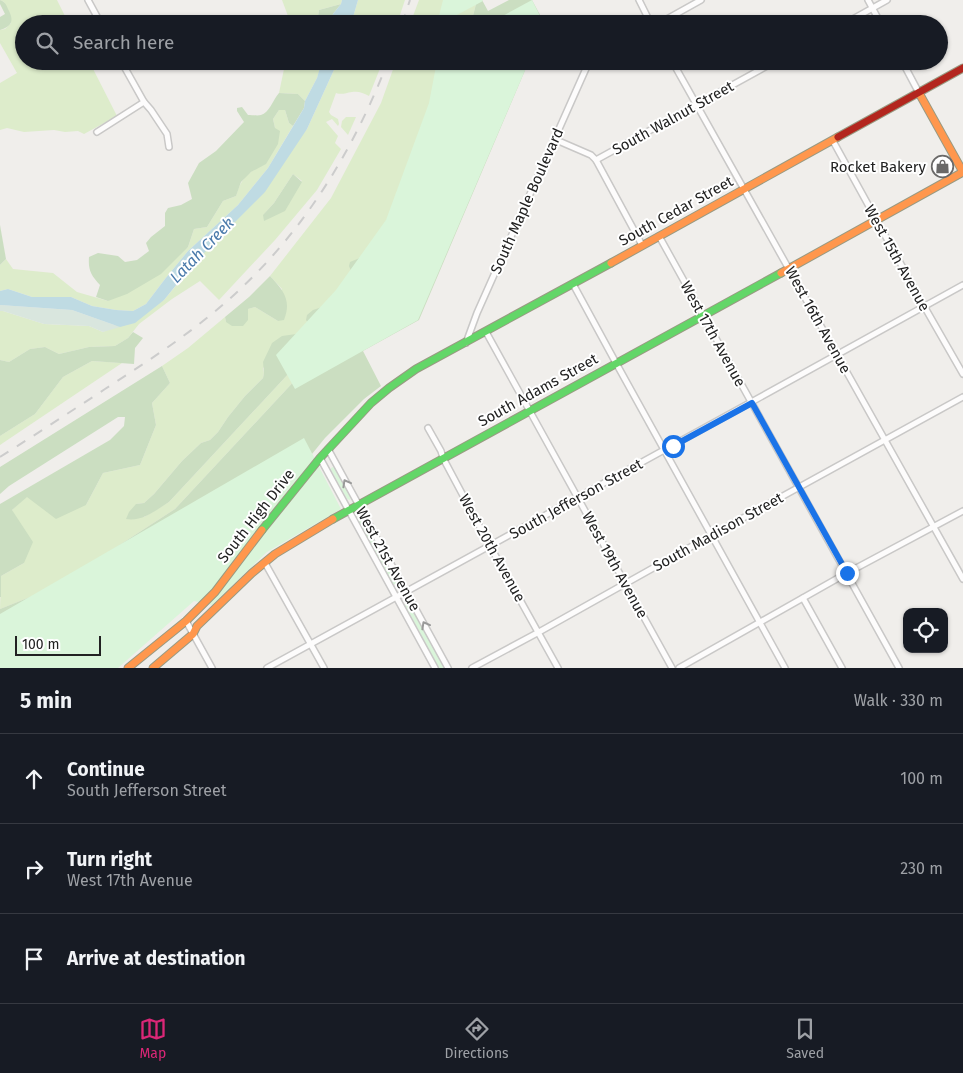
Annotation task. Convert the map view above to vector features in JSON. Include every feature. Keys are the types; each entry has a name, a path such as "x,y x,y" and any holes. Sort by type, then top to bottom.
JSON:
{"street":[{"path":"88,0 96,15"},
{"path":"639,0 647,15"},
{"path":"674,15 701,0"},
{"path":"868,0 876,15"},
{"path":"860,15 887,0"},
{"name":"South Cedar Street","path":"402,378 963,68"},
{"path":"126,70 144,102 152,110 167,134 169,147"},
{"name":"South Maple Boulevard","path":"466,342 477,313 585,70"},
{"name":"West 16th Avenue","path":"677,70 963,579"},
{"name":"South Walnut Street","path":"596,160 760,70"},
{"path":"907,70 963,172"},
{"path":"97,132 144,102"},
{"path":"554,138 591,155 596,160 642,245"},
{"name":"West 15th Avenue","path":"833,141 963,374"},
{"name":"South Adams Street","path":"153,668 193,634 197,626 265,562 290,545 358,504 963,172"},
{"name":"West 17th Avenue","path":"659,236 899,668"},
{"path":"573,284 785,668"},
{"name":"South Jefferson Street","path":"267,668 752,403 963,285"},
{"name":"West 19th Avenue","path":"486,332 672,668"},
{"name":"South High Drive","path":"128,668 186,621 214,592 320,458 371,403 402,378"},
{"name":"South Madison Street","path":"472,668 963,397"},
{"name":"West 20th Avenue","path":"428,428 490,546 558,668"},
{"name":"West 21st Avenue","path":"328,449 448,668"},
{"name":"West 21st Avenue","path":"320,458 434,668"},
{"path":"679,668 847,573 963,511"},
{"path":"265,562 324,668"},
{"path":"803,598 842,668"},
{"path":"186,621 212,668"}],"green space":[{"path":"0,0 57,0 64,15 15,15 15,69 0,43 0,30 5,29 11,23 4,2"},
{"path":"0,0 6,4 12,19 8,27 0,30 0,17 5,14"},
{"path":"282,0 342,0 341,4 319,10 318,15 288,15"},
{"path":"358,0 405,0 400,15 354,15"},
{"path":"419,0 477,0 473,15 413,15"},
{"path":"443,0 483,1 457,15 439,15"},
{"path":"477,0 482,0 488,11 509,0 532,0 540,15 473,15"},
{"path":"532,0 540,15 504,15"},
{"path":"341,4 333,15 318,15 319,10"},
{"path":"15,70 94,70 117,116 84,134 78,131 24,132 7,128 0,130 0,83 17,73"},
{"path":"284,70 320,70 305,101 298,94 279,93"},
{"path":"334,70 379,70 369,96 357,92 336,93 329,112 338,119 339,124 338,126 332,119 326,122 338,136 335,143 341,149 317,190 275,240 219,300 200,281 139,324 128,338 115,346 89,347 59,354 45,347 30,349 9,362 0,360 0,311 44,324 89,326 103,332 164,300 307,129","holes":["293,174 302,181 263,215 274,203"]},
{"path":"393,70 439,70 424,134 421,245 175,509 67,579 45,591 0,609 1,576 24,563 12,510 27,496 86,505 103,473 140,465 156,425 152,403 170,383 162,366 188,348 225,317 226,322 255,307 278,321 282,289 270,276 331,198 381,103","holes":["351,271 344,314 169,502 144,517 136,504 144,503 182,461 201,443 210,440 218,432 245,396 263,378 263,368 313,330"]},
{"path":"435,70 525,70 418,320 295,389 276,355 336,290 386,220 429,103"},
{"path":"459,70 525,70 419,320 363,351 381,386 364,399 325,438 273,502 0,668 0,609 45,591 67,579 175,509 325,348"},
{"path":"279,93 298,94 305,101 304,108 293,126 289,123 285,110 279,110 273,119 275,128 280,131 278,144 266,164 251,172 241,182 236,196 223,201 207,227 194,229 188,247 161,274 127,294 108,301 96,297 100,285 91,272 89,257 98,253 118,256 125,262 137,260 149,251 146,243 165,226 165,213 168,208 181,205 192,199 188,183 199,163 216,151 244,122 237,108 242,107 248,115 264,114"},
{"path":"279,110 285,110 289,123 293,126 268,168 238,205 188,251 146,304 133,311 116,310 92,306 71,297 32,297 8,289 0,291 0,265 6,259 13,269 53,273 77,292 108,301 188,247 194,229 207,227 223,201 236,196 243,179 266,163 275,128 273,119"},
{"path":"346,117 356,117 348,135 341,127 342,121"},
{"path":"293,174 302,182 285,211 264,221 263,215 274,203"},
{"path":"0,225 6,259 0,265"},
{"path":"362,257 344,314 169,502 154,512 138,519 126,519 136,504 144,503 182,461 201,443 210,440 218,432 245,396 263,378 263,362 272,343 282,336 313,330 306,320 307,315 329,301 351,271 350,262"},
{"path":"270,276 279,286 287,301 284,320 278,321 255,307 248,309 248,320 243,326 232,326 226,322 225,317"},
{"path":"133,332 143,338 135,348 134,364 92,361 63,377 35,414 0,436 0,360 9,362 30,349 45,347 59,354 89,347 115,346 128,338"},
{"path":"92,361 122,363 0,445 0,436 35,414 63,377"},
{"path":"162,366 170,383 152,403 156,425 140,465 103,473 86,505 56,519 27,497 12,510 33,542 24,563 1,576 0,597 0,504 110,440 124,426 125,417 118,417 9,486 0,494 0,467"},
{"path":"304,438 341,509 267,552 212,605 194,601 118,668 0,668 0,614"},
{"path":"333,467 351,497 350,500 347,499 331,470"},
{"path":"358,514 361,515 397,581 396,585 392,583 357,518"},
{"path":"405,601 409,603 445,668 439,668 405,605"}],"shaded area":[{"path":"0,305 72,310 120,327 103,332 89,326 44,324 0,311"}],"water":[{"path":"342,0 358,0 354,15 333,15"},
{"name":"Latah Creek","path":"319,70 334,70 307,129 265,192 195,262 164,300 135,323 120,327 72,310 0,305 0,291 8,289 32,297 71,297 92,306 116,310 133,311 146,304 188,251 238,205 268,168 304,108 305,101"}],"railway":[{"path":"405,15 410,0"},
{"path":"0,457 160,352 213,313 242,287 294,230 317,199 338,166 356,132 384,70"}],"traffic: fast":[{"path":"262,530 320,458 371,403 389,388 416,369 611,263"},
{"path":"333,519 781,273"}],"traffic: slow":[{"path":"781,273 963,172 919,93"},
{"path":"611,263 838,137"},
{"path":"153,668 193,634 197,626 252,573 275,554 333,519"},
{"path":"128,668 186,621 215,592 262,530"}],"traffic: jam":[{"path":"838,137 963,68"}],"place":[{"name":"Rocket Bakery","path":"942,167"}],"route":[{"path":"673,446 752,403 847,573"}]}
